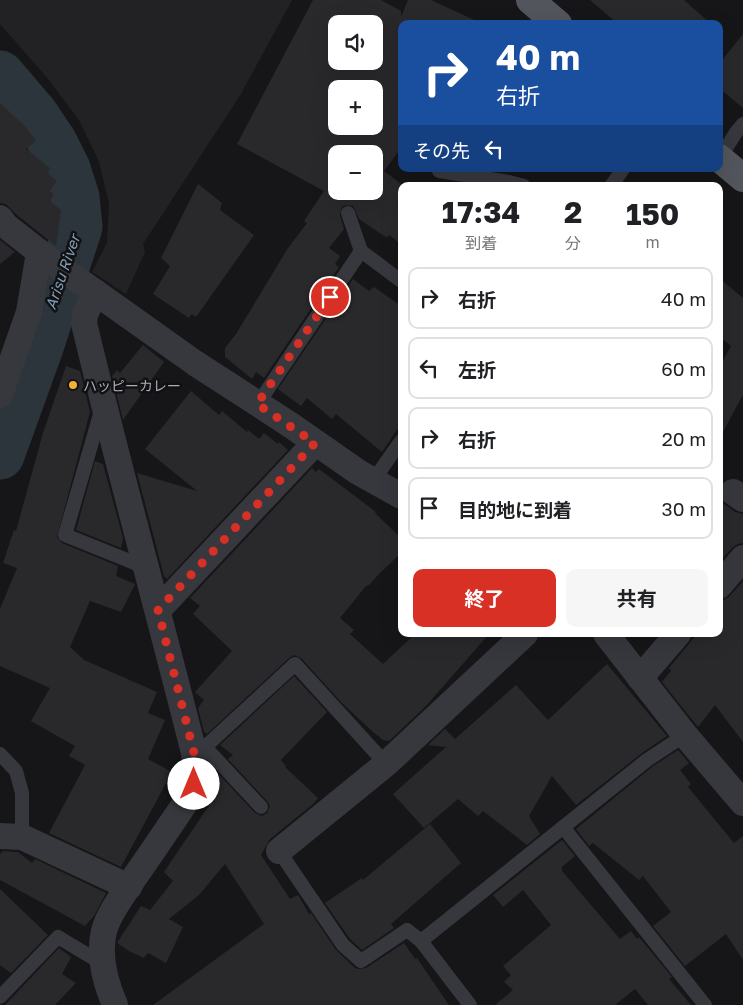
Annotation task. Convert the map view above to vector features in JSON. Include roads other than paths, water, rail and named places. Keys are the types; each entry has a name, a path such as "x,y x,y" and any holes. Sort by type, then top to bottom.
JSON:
{"main road":[{"path":"530,0 553,20"},
{"path":"723,161 743,178"}],"street":[{"path":"0,218 6,226 45,258 195,363 358,472 398,494"},
{"path":"0,395 30,312 45,258"},
{"path":"90,288 84,323 158,610 200,750 190,796 113,912 104,931 102,941 104,977 115,1005"},
{"path":"158,610 315,443"},
{"path":"723,581 743,558"},
{"path":"279,851 386,764 522,637"},
{"path":"608,637 685,735 742,802"},
{"path":"640,678 675,637"},
{"path":"11,837 129,887"}],"lane":[{"path":"723,152 743,124"},
{"path":"439,172 509,182"},
{"path":"348,213 361,251 398,280"},
{"path":"257,404 361,251"},
{"path":"104,404 64,535 147,568"},
{"path":"373,480 398,445"},
{"path":"261,806 200,750 295,664 386,764"},
{"path":"421,941 647,760 685,735"},
{"path":"0,754 16,771 22,793 11,837"},
{"path":"563,827 705,1005"},
{"path":"279,851 343,945 361,961 407,930 421,941 470,1005"},
{"path":"0,997 58,937 103,964"}],"waterway":[{"name":"Arisu River","path":"0,75 35,116 53,143 66,169 75,197 78,227 39,347 0,455"}],"place":[{"name":"ハッピーカレー","path":"73,385"}]}
